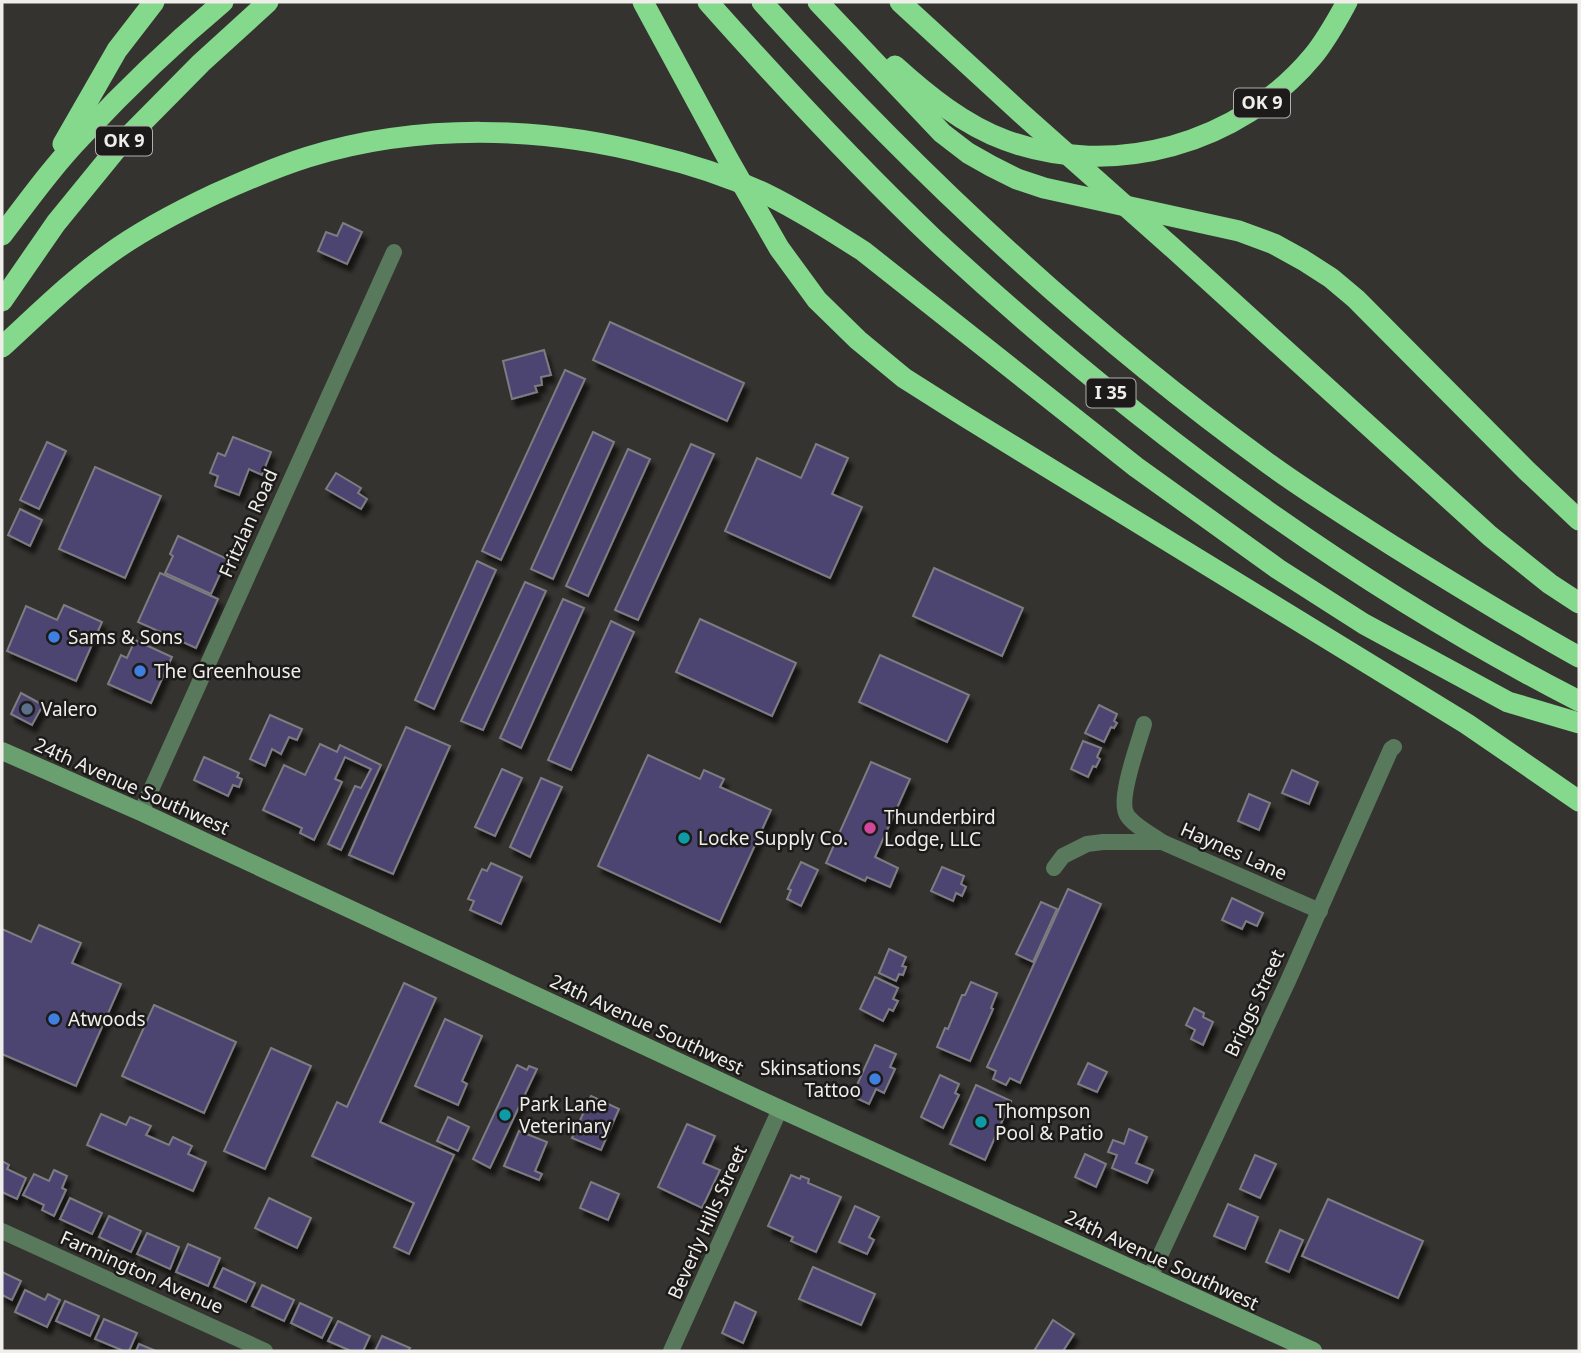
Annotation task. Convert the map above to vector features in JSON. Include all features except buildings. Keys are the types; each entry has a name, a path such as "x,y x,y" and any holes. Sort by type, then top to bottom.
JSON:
{"highway":[{"name":"OK 9","path":"2,235 36,191 117,50 153,2"},
{"path":"36,191 81,136 127,89 223,2"},
{"name":"OK 9","path":"2,301 56,223 118,147 201,62 268,2"},
{"path":"643,2 779,248 817,300 858,340 904,378 1467,724 1579,801"},
{"name":"I 35","path":"708,2 772,74 932,237 1009,307 1111,393 1197,460 1300,534 1460,635 1579,701"},
{"name":"I 35","path":"762,2 865,114 970,217 1101,333 1193,407 1272,466 1363,527 1458,587 1579,657"},
{"path":"818,2 942,133 991,166 1044,188 1239,231 1273,244 1331,278 1356,299 1579,520"},
{"name":"OK 9","path":"824,2 914,83 955,113 1003,139 1059,154 1102,156 1139,154 1166,148 1215,131 1244,116 1293,77 1314,54 1347,2"},
{"path":"900,2 1490,536 1550,584 1579,603"},
{"path":"2,347 109,254 194,204 257,175 309,157 346,147 421,135 484,133 554,136 615,145 716,173 761,192 814,220 863,251 1136,467 1278,569 1364,624 1508,702 1579,723"}],"main road":[{"name":"24th Avenue Southwest","path":"2,751 141,812 1303,1349"}],"street":[{"name":"Fritzlan Road","path":"141,812 394,252"},
{"path":"1144,724 1125,790 1124,806 1132,821 1162,842"},
{"name":"Briggs Street","path":"1150,1277 1394,747"},
{"name":"Haynes Lane","path":"1054,868 1063,856 1087,844 1162,842 1320,911"},
{"name":"Beverly Hills Street","path":"671,1351 780,1109"},
{"name":"Farmington Avenue","path":"2,1231 265,1351"}],"place":[{"name":"Sams & Sons","path":"54,637"},
{"name":"The Greenhouse","path":"140,671"},
{"name":"Valero","path":"27,709"},
{"name":"Thunderbird Lodge, LLC","path":"870,828"},
{"name":"Locke Supply Co.","path":"684,838"},
{"name":"Atwoods","path":"54,1019"},
{"name":"Skinsations Tattoo","path":"875,1079"},
{"name":"Park Lane Veterinary","path":"505,1115"},
{"name":"Thompson Pool & Patio","path":"981,1122"}]}
